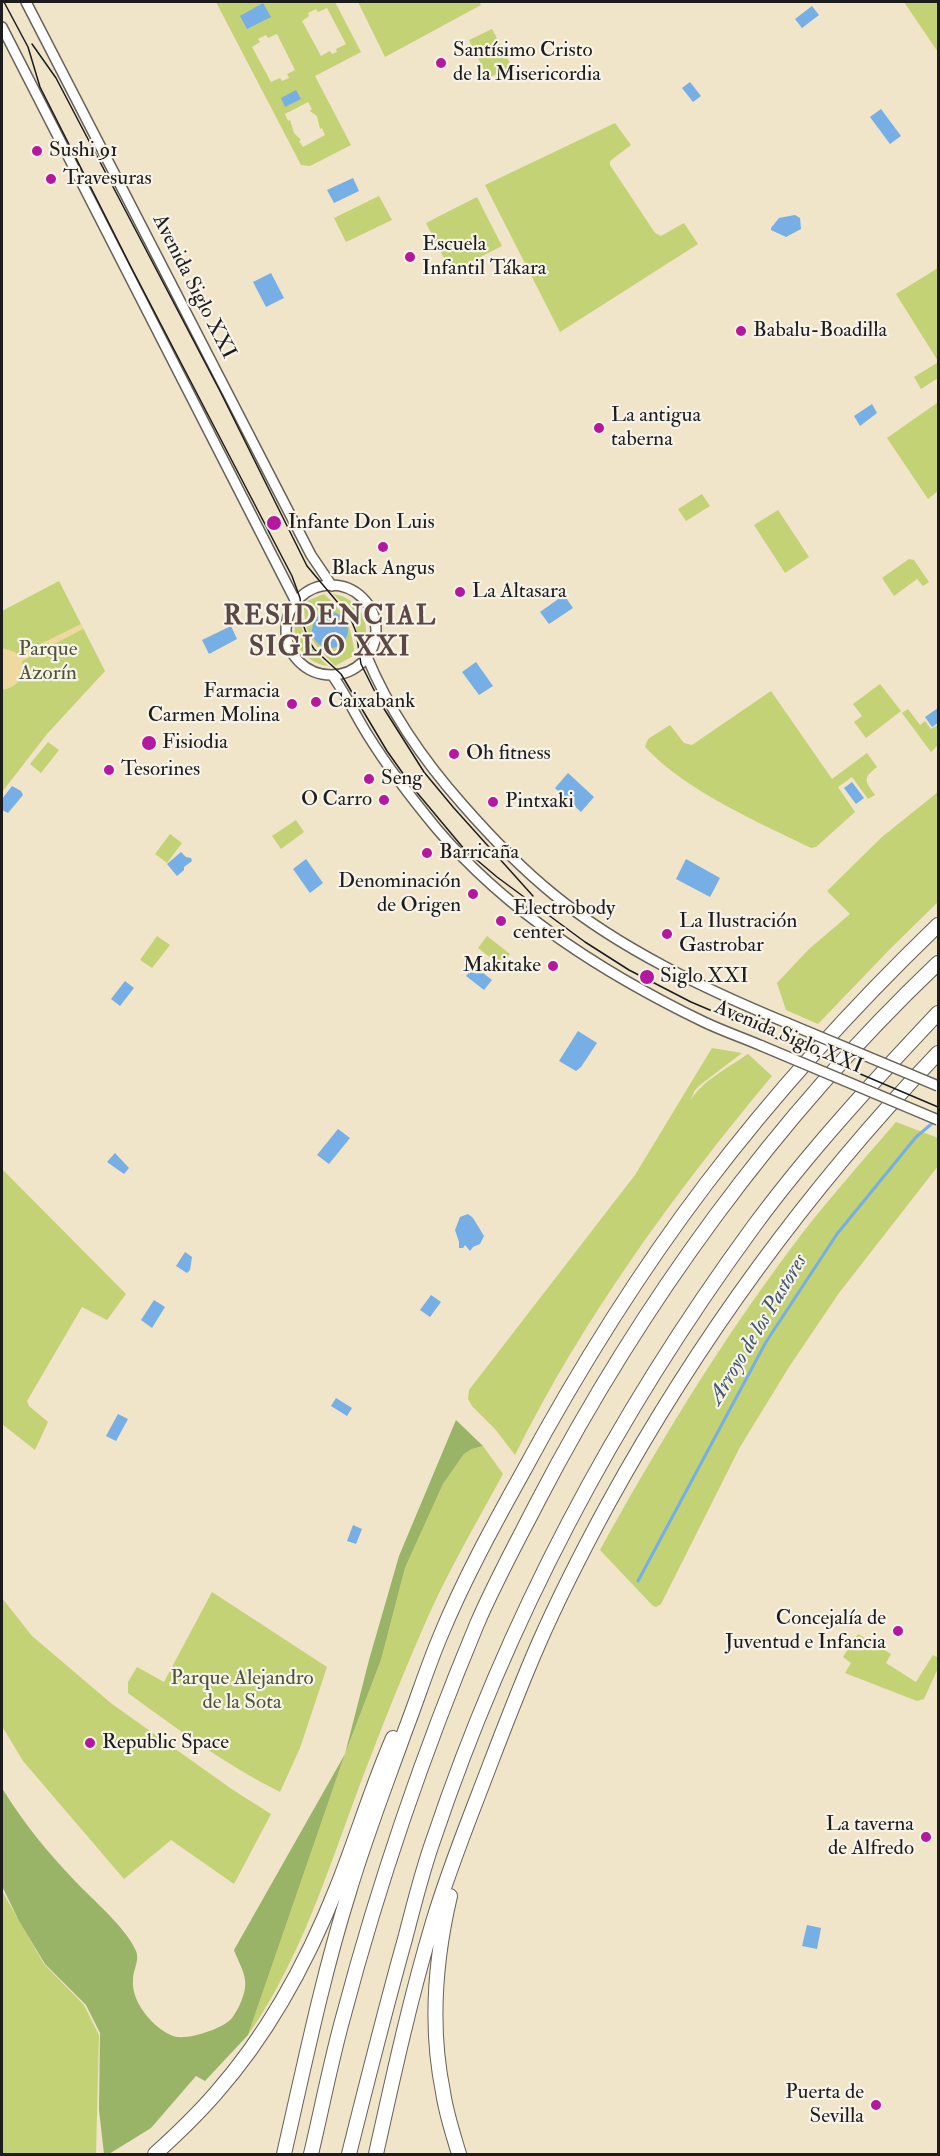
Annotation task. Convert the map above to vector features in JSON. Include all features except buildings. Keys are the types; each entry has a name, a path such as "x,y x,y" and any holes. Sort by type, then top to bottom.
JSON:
{"highway":[{"path":"155,2154 216,2093 251,2047 285,1994 312,1944 333,1897 390,1743 423,1667 560,1403 643,1272 706,1184 798,1071 854,1009 939,925"},
{"path":"311,2154 343,2017 375,1904 432,1736 478,1622 547,1484 586,1411 628,1345 730,1197 838,1066 939,963"},
{"path":"349,2154 379,2030 433,1840 465,1752 505,1655 557,1543 630,1410 690,1316 756,1223 848,1110 939,1013"},
{"path":"376,2154 402,2037 433,1920 465,1830 538,1645 591,1537 657,1418 731,1305 789,1226 856,1144 939,1053"},
{"path":"284,2154 317,2010 349,1892 439,1638"},
{"path":"459,2154 442,2092 436,2032 437,1974 443,1923 465,1830"}],"street":[{"name":"Avenida Siglo XXI","path":"26,2 311,555 332,586"},
{"path":"2,27 296,602"},
{"path":"332,586 352,591 361,597 371,610 376,635 367,657 352,670 332,675 320,674 300,662 289,646 287,623 296,602 310,591 332,586"},
{"name":"Avenida Siglo XXI","path":"367,657 380,689 419,751 437,774 481,826 512,858 554,895 621,940 746,1006 939,1086"},
{"name":"Avenida Siglo XXI","path":"332,675 370,738 436,828 456,850 519,907 603,968 706,1023 938,1120"}],"green space":[{"path":"216,2 335,2 361,52 315,76 351,145 310,166 301,165","holes":["327,8 346,44 336,49 337,52 332,54 330,51 321,56 302,21 309,16 308,13 316,9 318,12","277,34 295,70 287,74 289,78 282,81 280,78 271,82 252,47 260,42 258,39 266,35 268,38","308,102 312,109 310,111 317,116 320,129 322,128 325,135 303,147 285,114"]},
{"path":"358,2 479,2 481,5 385,57"},
{"path":"904,2 938,2 938,52"},
{"path":"492,29 512,67 488,78 469,40"},
{"path":"615,123 631,145 610,161 610,165 655,233 661,236 684,223 698,244 560,332 485,185"},
{"path":"379,196 392,220 346,242 334,218"},
{"path":"477,197 502,246 451,272 426,223"},
{"path":"938,268 938,361 896,294"},
{"path":"937,363 938,378 921,389 914,377"},
{"path":"937,403 938,491 928,499 887,438"},
{"path":"702,494 710,506 686,521 678,509"},
{"path":"778,510 809,557 785,573 754,525"},
{"path":"909,559 914,560 929,582 923,586 917,579 894,596 882,578"},
{"name":"Parque Azorín","path":"59,581 105,671 47,734 2,792 2,611"},
{"path":"324,594 338,609 347,621 355,655 335,666 316,645 306,626 304,605 309,600","holes":["327,612 339,614 341,645 324,647 312,628 317,618"]},
{"path":"333,594 351,601 363,615 366,633 360,651 350,613"},
{"path":"299,613 302,629 308,642 328,666 311,660 299,647 296,640 295,622"},
{"path":"880,684 901,711 866,738 854,722 862,716 853,704"},
{"path":"771,691 832,779 867,753 877,767 867,777 867,782 875,795 868,799 852,777 838,787 855,812 816,847 811,848 724,804 681,778 645,747 648,739 670,725 684,743 692,745"},
{"path":"908,709 920,725 925,721 931,729 938,725 938,745 931,752 902,713"},
{"path":"48,742 59,750 41,773 30,764"},
{"path":"938,792 938,902 818,1024 786,1010 777,983 809,949 850,914 827,891 882,837"},
{"path":"296,820 304,832 281,849 272,836"},
{"path":"170,834 182,843 167,863 155,854"},
{"path":"157,936 170,945 152,968 140,960"},
{"path":"487,936 510,954 501,966 478,948"},
{"path":"712,1048 742,1053 700,1085 690,1101 709,1081 748,1054 772,1076 700,1165 601,1305 570,1354 515,1455 495,1429 472,1406 468,1399 469,1390 635,1175"},
{"path":"896,1122 938,1138 938,1166 839,1293 789,1367 740,1447 661,1604 653,1606 600,1550 666,1435 738,1323 789,1251 841,1185"},
{"path":"2,1169 126,1294 107,1320 82,1307 27,1401 29,1406 48,1422 35,1450 2,1424"},
{"path":"456,1420 483,1446 464,1454 443,1484 405,1568 381,1660 345,1754 399,1556"},
{"path":"483,1446 503,1474 429,1614 383,1724 303,1934 287,1969 248,2035 345,1754 381,1660 405,1568 443,1484 464,1454"},
{"name":"Parque Alejandro de la Sota","path":"212,1592 327,1667 300,1748 280,1792 221,1758 128,1693 128,1682 137,1667 164,1682"},
{"name":"Republic Space","path":"2,1598 32,1636 112,1704 233,1790 271,1814 234,1884 171,1840 124,1879 23,1761 2,1726"},
{"path":"858,1634 891,1654 886,1663 916,1682 933,1655 938,1658 938,1668 924,1699 917,1701 845,1673 851,1663 843,1657"},
{"path":"345,1754 248,2035 205,2081 196,2076 151,2128 109,2154 104,2154 99,2110 100,2033 86,2005 45,1964 19,1921 2,1886 2,1788 45,1848 130,1940 137,1953 133,1988 145,2013 165,2032 173,2036 186,2037 221,2026 232,2018 237,2010 244,1994 245,1984 234,1950"},
{"path":"2,1891 44,1964 84,2005 99,2035 96,2154 2,2154"}],"sand":[{"path":"81,624 83,629 22,661 19,680 8,689 2,690 2,648 18,655"}],"water":[{"path":"263,3 271,17 247,29 240,16"},
{"path":"812,6 819,15 802,28 795,19"},
{"path":"690,82 701,96 693,102 682,88"},
{"path":"296,90 301,99 285,107 281,98"},
{"path":"881,109 901,136 890,144 870,117"},
{"path":"353,178 359,191 334,203 327,190"},
{"path":"795,215 800,218 801,229 786,237 771,230 779,218"},
{"path":"271,273 284,298 266,307 253,282"},
{"path":"872,404 877,413 860,426 854,416"},
{"path":"564,595 573,608 549,624 540,612"},
{"path":"330,612 343,617 348,630 343,643 330,648 317,643 312,630 317,617"},
{"path":"231,626 237,639 209,654 202,640"},
{"path":"476,662 493,686 479,695 462,672"},
{"path":"938,708 938,723 932,727 925,717"},
{"path":"568,773 594,797 581,812 555,788"},
{"path":"852,782 864,798 856,804 844,788"},
{"path":"12,786 21,791 23,795 8,813 2,810 2,799"},
{"path":"181,852 192,861 177,876 167,864"},
{"path":"306,859 323,883 310,893 293,869"},
{"path":"686,859 720,878 710,897 676,879"},
{"path":"474,966 492,980 484,990 466,976"},
{"path":"125,981 134,988 120,1006 111,999"},
{"path":"578,1031 597,1043 576,1071 559,1061"},
{"path":"338,1129 350,1138 329,1164 317,1155"},
{"path":"115,1153 129,1168 124,1174 107,1162"},
{"path":"468,1214 484,1236 480,1244 470,1251 465,1245 459,1248 455,1230 460,1217"},
{"path":"185,1252 192,1257 190,1270 187,1273 176,1266"},
{"path":"431,1295 441,1302 430,1317 420,1310"},
{"path":"154,1300 165,1307 152,1328 141,1320"},
{"path":"336,1398 352,1408 347,1416 331,1406"},
{"path":"118,1414 128,1419 116,1441 106,1436"},
{"path":"353,1525 362,1529 356,1544 347,1541"},
{"path":"807,1925 821,1928 817,1949 802,1946"}],"waterway":[{"name":"Arroyo de los Pastores","path":"638,1581 766,1342 837,1234 916,1137 935,1121"}],"tram line":[{"path":"4,2 28,47 40,87 292,576 300,598 303,624 309,641 314,649 341,674 387,751 414,789 465,850 497,877 585,942 629,970 691,1002 938,1107"},
{"path":"32,44 56,78 221,393 307,566 350,617 356,632 361,664 381,704 424,772 533,896"}],"place":[{"name":"Santísimo Cristo de la Misericordia","path":"441,63"},
{"name":"Sushi 91","path":"37,151"},
{"name":"Travesuras","path":"51,179"},
{"name":"Escuela Infantil Tákara","path":"410,257"},
{"name":"Babalu-Boadilla","path":"741,331"},
{"name":"La antigua taberna","path":"599,428"},
{"name":"Infante Don Luis","path":"274,523"},
{"name":"Black Angus","path":"383,547"},
{"name":"La Altasara","path":"460,592"},
{"name":"Caixabank","path":"316,702"},
{"name":"Farmacia Carmen Molina","path":"292,704"},
{"name":"Fisiodia","path":"149,743"},
{"name":"Oh fitness","path":"454,754"},
{"name":"Tesorines","path":"109,770"},
{"name":"Seng","path":"369,779"},
{"name":"O Carro","path":"384,800"},
{"name":"Pintxaki","path":"493,802"},
{"name":"Barricaña","path":"427,853"},
{"name":"Denominación de Origen","path":"473,894"},
{"name":"Electrobody center","path":"501,921"},
{"name":"La Ilustración Gastrobar","path":"667,934"},
{"name":"Makitake","path":"553,966"},
{"name":"Siglo XXI","path":"647,977"},
{"name":"Concejalía de Juventud e Infancia","path":"898,1631"},
{"name":"Republic Space","path":"90,1743"},
{"name":"La taverna de Alfredo","path":"926,1837"},
{"name":"Puerta de Sevilla","path":"876,2105"}],"district":[{"name":"RESIDENCIAL SIGLO XXI","path":"330,634"}]}
